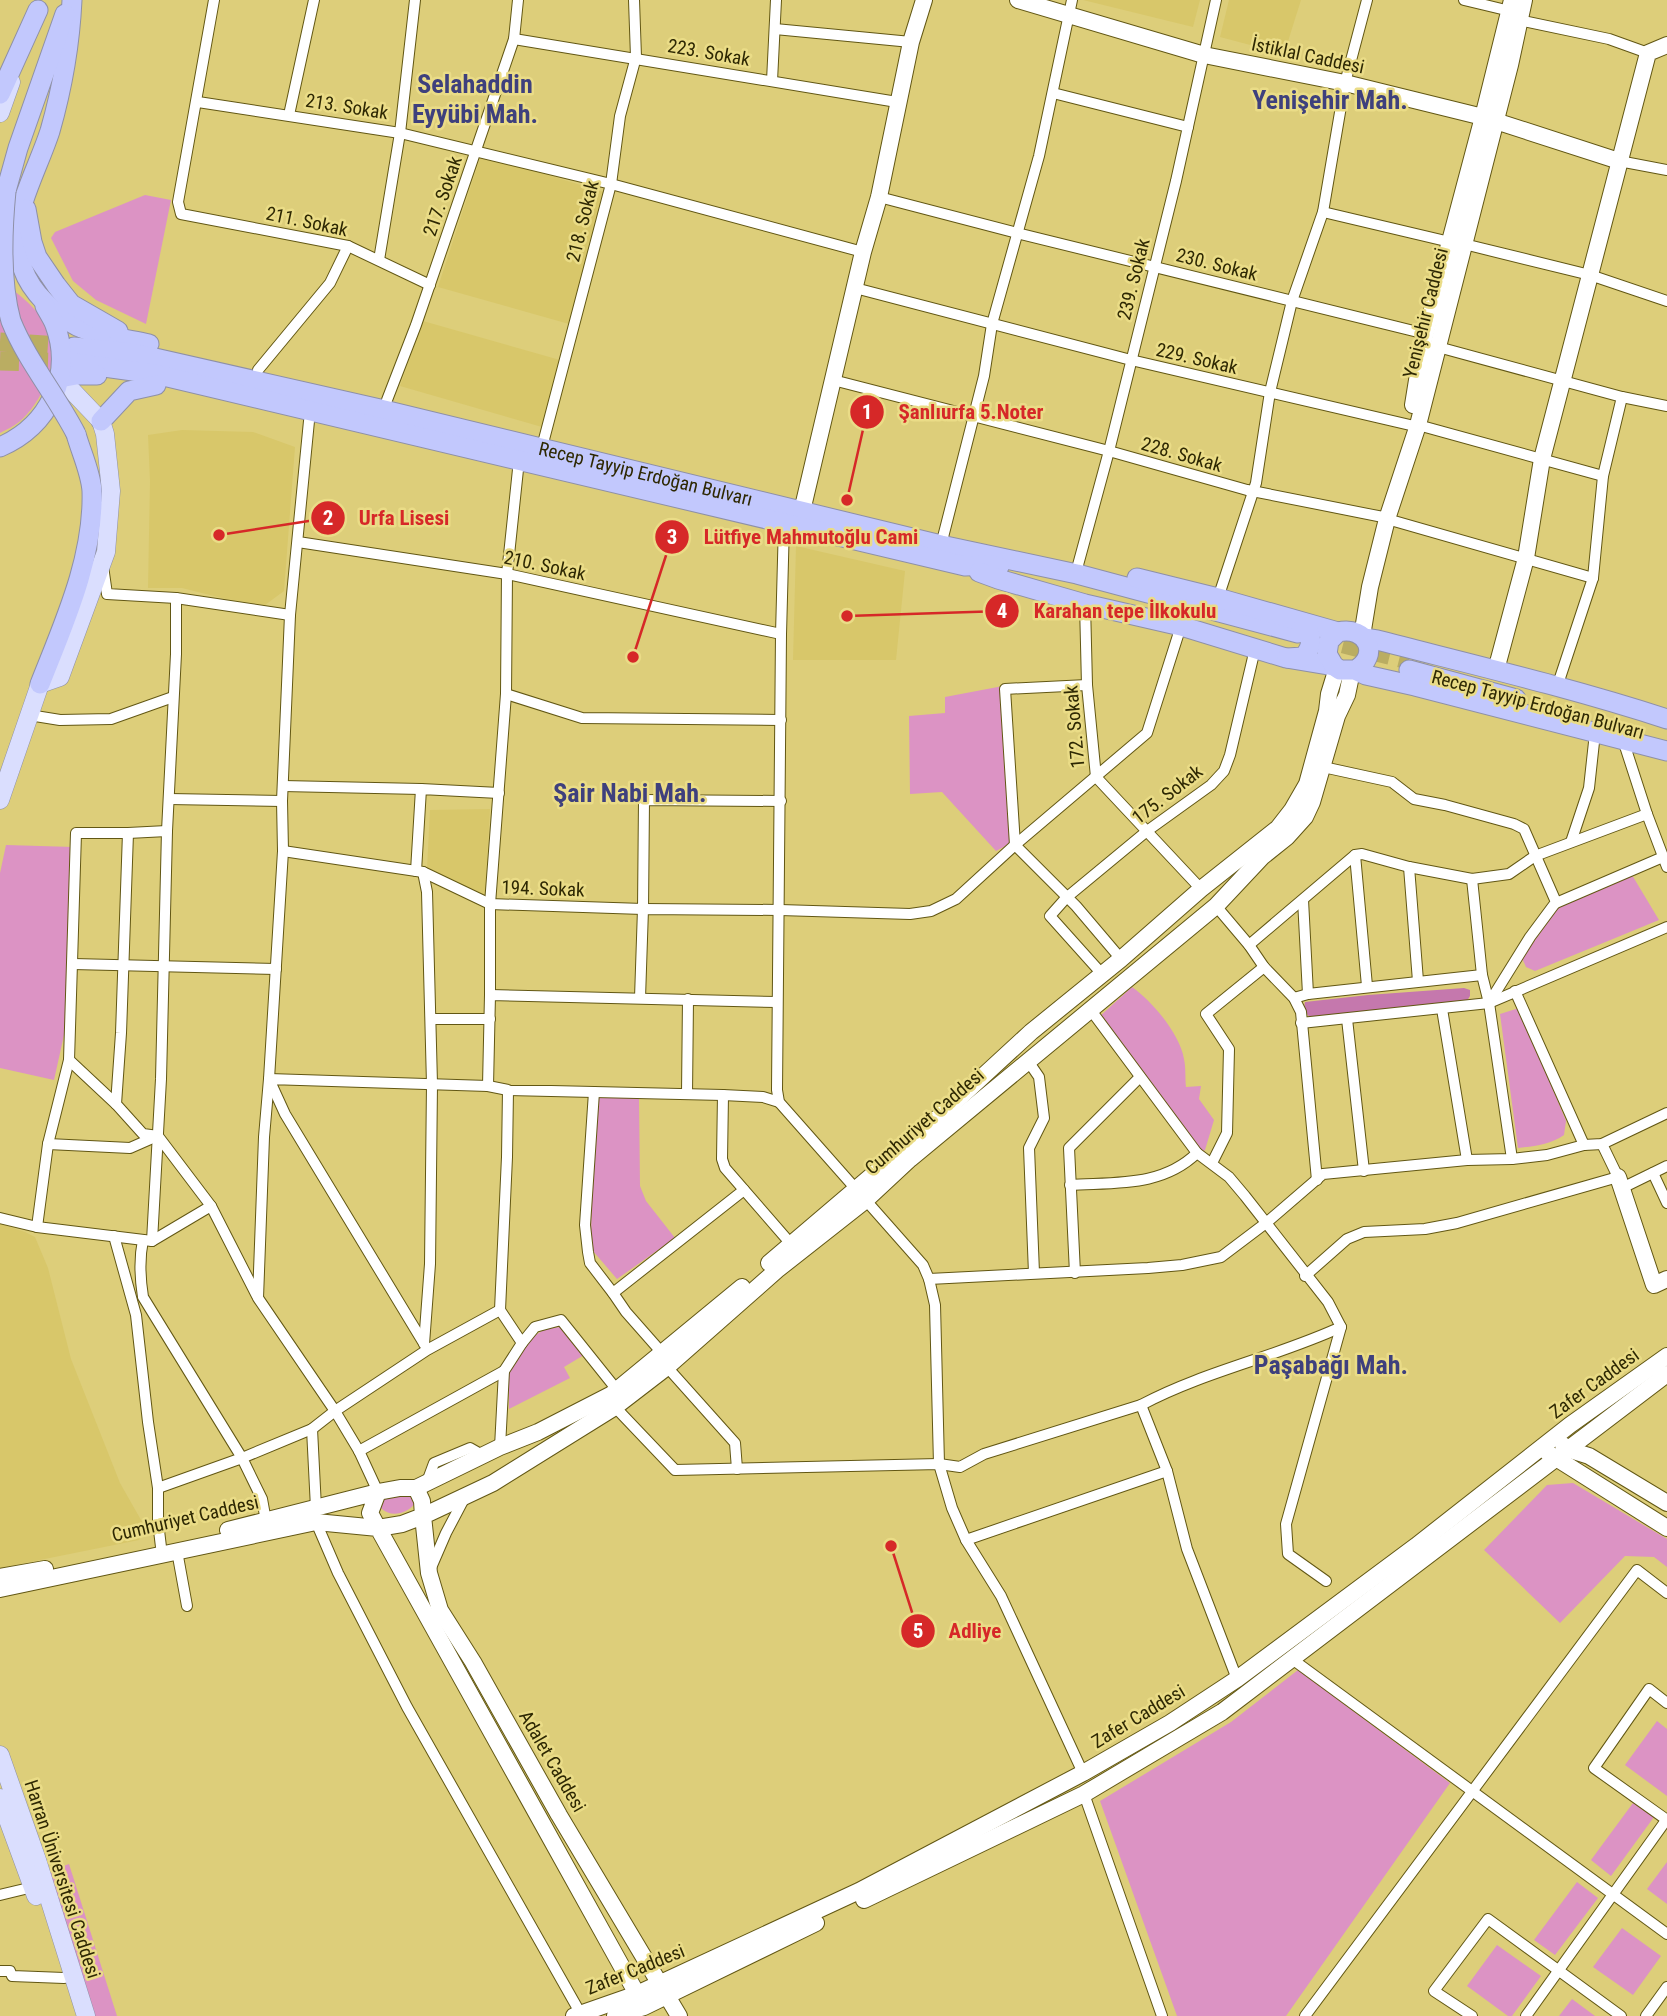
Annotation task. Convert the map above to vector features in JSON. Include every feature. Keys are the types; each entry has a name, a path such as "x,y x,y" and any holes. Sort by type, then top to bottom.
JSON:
{"highway":[{"path":"40,684 66,617 90,537 92,488 76,434 37,371 10,320 4,296 0,251 3,197 71,0"},
{"path":"0,447 30,429 44,414 60,378 61,351 55,325 25,274 16,240 24,201 50,130 70,39 71,0"},
{"path":"0,94 40,5"},
{"path":"24,201 37,257 56,285 71,304 134,341"},
{"path":"0,271 22,282 42,301 76,325 482,424 508,451"},
{"name":"Recep Tayyip Erdoğan Bulvarı","path":"74,355 133,353 784,523 965,566 991,565 1297,639"},
{"path":"60,378 104,375 156,385 471,460 508,451"},
{"path":"101,421 129,391 156,385"},
{"name":"Recep Tayyip Erdoğan Bulvarı","path":"508,451 541,447 941,544 1077,574 1215,612 1297,639"},
{"path":"941,544 959,540 985,542 1218,598 1297,639 1344,669 1667,751"},
{"path":"965,566 998,579 1085,604 1181,626 1255,649 1340,631 1353,631 1406,658 1496,670 1667,719"},
{"path":"1340,631 1329,641 1327,654 1344,669"},
{"path":"1344,669 1364,663 1368,657 1367,644 1363,637"},
{"path":"1391,681 1383,667 1391,649 1406,658"},
{"name":"Recep Tayyip Erdoğan Bulvarı","path":"1406,658 1667,725"},
{"name":"Recep Tayyip Erdoğan Bulvarı","path":"1406,658 1667,739"}],"main road":[{"path":"802,511 863,252 879,197 911,42 924,0"},
{"name":"İstiklal Caddesi","path":"1018,0 1071,8 1204,55 1345,83 1489,119 1619,161"},
{"name":"Yenişehir Caddesi","path":"1340,631 1353,620 1365,589 1438,347 1457,243 1514,10 1524,0"},
{"path":"0,113 40,5"},
{"path":"1496,670 1526,558 1542,459 1648,52 1667,45"},
{"name":"Yenişehir Caddesi","path":"1414,425 1426,334 1457,243"},
{"path":"0,800 40,684 60,677 106,552 111,491 105,435 101,421 60,378"},
{"name":"Yenişehir Caddesi","path":"1363,637 1370,587 1385,518"},
{"name":"Cumhuriyet Caddesi","path":"0,1577 169,1549 266,1521 316,1515 378,1528 402,1524 493,1483 615,1407 791,1244 910,1159 1216,906 1262,857 1287,837 1305,817 1312,802 1337,716 1347,695 1344,669"},
{"name":"Cumhuriyet Caddesi","path":"0,1590 316,1515 378,1492 421,1485 500,1447 538,1433 597,1402 665,1361 777,1270 861,1195 917,1137 1031,1032 1278,828 1307,784 1329,694 1344,669"},
{"path":"1620,1183 1654,1285 1667,1279"},
{"name":"Zafer Caddesi","path":"615,2016 643,2006 663,1990 859,1891 1083,1773 1170,1723 1237,1679 1406,1554 1540,1448 1667,1356"},
{"name":"Zafer Caddesi","path":"663,1990 1084,1794 1222,1712 1667,1374"},
{"path":"1555,1437 1562,1454 1667,1528"},
{"path":"1540,1448 1562,1454 1588,1456 1667,1503"},
{"name":"Adalet Caddesi","path":"421,1485 429,1573 440,1610 473,1662 559,1815 678,2016"},
{"path":"378,1492 370,1513 378,1528"},
{"name":"Adalet Caddesi","path":"378,1528 643,2006"},
{"name":"Harran Üniversitesi Caddesi","path":"0,1755 37,1860 86,2016"},
{"name":"Harran Üniversitesi Caddesi","path":"0,1798 33,1887 75,2016"},
{"name":"Zafer Caddesi","path":"579,2015 643,2006"}],"street":[{"path":"198,102 214,0"},
{"path":"289,114 314,0"},
{"path":"379,260 400,133 415,0"},
{"name":"217. Sokak","path":"387,400 430,285 514,39 518,0"},
{"name":"218. Sokak","path":"541,447 611,184 620,116 636,57 634,0"},
{"path":"772,81 776,0"},
{"name":"239. Sokak","path":"1078,565 1109,451 1216,0"},
{"path":"1218,598 1256,483 1270,393 1292,301 1323,212 1345,83 1367,0"},
{"path":"1464,0 1514,10 1648,52"},
{"path":"941,544 984,376 992,324 1039,156 1071,8"},
{"path":"775,29 911,42"},
{"name":"223. Sokak","path":"514,39 897,102"},
{"path":"1053,93 1188,127"},
{"name":"213. Sokak","path":"198,102 400,133 476,150 863,252"},
{"name":"211. Sokak","path":"198,102 178,202 181,214 348,246 430,285"},
{"path":"1619,161 1667,170"},
{"name":"230. Sokak","path":"879,197 1426,334"},
{"path":"1323,212 1590,275 1667,301"},
{"path":"258,370 330,283 348,246"},
{"name":"229. Sokak","path":"855,288 1131,360 1414,425 1603,476"},
{"path":"1438,347 1622,397 1667,406"},
{"name":"228. Sokak","path":"833,380 1109,451 1253,492 1385,518 1593,578"},
{"path":"1557,687 1593,578 1603,476 1622,397"},
{"path":"258,1298 264,1137 270,1079 283,851 282,801 290,615 309,421"},
{"path":"488,1086 490,904 506,694 508,451"},
{"path":"779,1102 777,1090 784,523"},
{"name":"210. Sokak","path":"298,542 507,574 781,634"},
{"path":"102,564 107,594 176,598 290,615"},
{"path":"148,1241 158,1136 176,598"},
{"name":"172. Sokak","path":"1085,604 1087,685 1096,776 1201,889"},
{"name":"194. Sokak","path":"283,851 420,871 490,904 910,914 931,911 956,899 1147,733 1181,626"},
{"name":"175. Sokak","path":"1066,898 1147,831 1211,785 1224,771 1255,649"},
{"path":"1087,685 1005,689 1015,845 1076,906 1121,959"},
{"path":"506,694 582,718 781,720"},
{"path":"29,715 60,720 111,719 173,697"},
{"path":"1571,842 1589,788 1595,733"},
{"path":"1489,1003 1530,937 1556,903 1665,862 1623,740"},
{"path":"1323,767 1392,782 1414,799 1445,805 1524,829 1556,903"},
{"path":"283,786 499,793"},
{"path":"421,789 420,871 427,892 432,1084 430,1264 425,1346"},
{"path":"169,799 282,801"},
{"path":"640,998 644,800 781,801"},
{"path":"1249,945 1355,855 1362,854 1409,867 1472,879 1509,874 1535,856 1647,814"},
{"path":"37,1227 48,1144 69,1060 76,832 167,831"},
{"path":"116,1104 128,833"},
{"path":"1355,855 1367,986"},
{"path":"1409,867 1418,981"},
{"path":"1472,879 1482,975 1489,1003 1512,1159"},
{"path":"1066,898 1050,916 1102,974"},
{"path":"1303,900 1308,993"},
{"path":"1216,906 1264,967 1294,998 1301,1012 1317,1180"},
{"path":"1301,1023 1489,1003 1667,927"},
{"path":"74,964 276,969"},
{"path":"1212,1163 1227,1132 1229,1049 1206,1014 1264,967"},
{"path":"1294,998 1308,993 1482,975"},
{"path":"1515,992 1584,1145"},
{"path":"491,995 778,1002"},
{"path":"687,1094 688,999"},
{"path":"1090,1009 1197,1153 1229,1177 1266,1223 1328,1302 1341,1327 1286,1524 1289,1554 1326,1581"},
{"path":"1442,1009 1467,1160"},
{"path":"431,1019 490,1019"},
{"path":"1347,1019 1364,1171"},
{"path":"69,1060 116,1104 143,1134 158,1136 211,1206 258,1298 335,1411 359,1451 378,1492"},
{"path":"1028,1061 1039,1077 1044,1118 1029,1148 1034,1273"},
{"path":"1074,1273 1069,1148 1140,1077"},
{"path":"270,1079 488,1086 508,1090 723,1095 763,1097 779,1102 923,1265 935,1306 939,1464 952,1508 966,1539 1001,1596 1083,1773"},
{"path":"270,1079 285,1114 425,1346"},
{"path":"508,1090 500,1310 522,1343"},
{"path":"594,1092 585,1225 590,1263 665,1361 734,1443 737,1469"},
{"path":"723,1095 722,1159 725,1168 791,1244"},
{"path":"929,1279 1182,1265 1221,1257 1323,1174 1547,1155 1602,1143 1667,1113"},
{"path":"48,1144 130,1148 158,1136"},
{"path":"1602,1143 1620,1183"},
{"path":"1070,1185 1160,1177 1185,1165 1197,1153"},
{"path":"1306,1276 1347,1239 1364,1231 1425,1229 1446,1225 1620,1183 1667,1166"},
{"path":"1653,1173 1667,1203"},
{"path":"613,1293 744,1190"},
{"path":"211,1206 148,1241 140,1251 140,1280 144,1297 242,1458 262,1499 266,1521"},
{"path":"0,1218 37,1227 148,1241"},
{"path":"114,1236 136,1315 158,1488 158,1522 187,1606"},
{"path":"158,1488 312,1430 425,1346 500,1310"},
{"path":"359,1451 504,1371 535,1327 561,1320 617,1390"},
{"path":"597,1402 615,1407 675,1470 939,1464 960,1467 984,1454 1141,1405 1164,1392 1306,1343 1341,1327"},
{"path":"500,1447 504,1371"},
{"path":"1141,1405 1167,1471 1186,1549 1237,1679"},
{"path":"312,1430 316,1515 338,1573 407,1706 579,2015"},
{"path":"966,1539 1167,1471"},
{"path":"429,1573 466,1494"},
{"path":"1305,2016 1637,1570 1667,1592"},
{"path":"1292,1659 1667,1934"},
{"path":"1526,2016 1667,1820 1594,1768 1649,1689 1667,1703"},
{"path":"1084,1794 1162,2016"},
{"path":"0,1895 33,1887"},
{"path":"1472,2016 1434,1991 1488,1919 1621,2016"},
{"path":"0,1971 10,1971 12,1976 64,1978"},
{"path":"1647,2016 1667,1987"}],"shaded area":[{"path":"1083,0 1200,0 1193,27"},
{"path":"1229,0 1301,0 1284,54 1220,37"},
{"path":"481,155 604,192 569,324 438,287"},
{"path":"145,195 171,200 146,324 96,300 73,281 51,238 55,232"},
{"path":"0,282 14,291 41,317 49,332 52,357 47,381 35,404 19,422 0,433"},
{"path":"423,321 560,360 542,427 400,386"},
{"path":"182,430 253,432 295,447 284,591 265,605 182,588 148,588 148,435"},
{"path":"796,546 905,571 896,660 793,660"},
{"path":"1003,686 1013,842 996,851 942,792 910,794 909,716 945,713 945,697"},
{"path":"490,809 485,895 479,897 427,869 430,810"},
{"path":"6,845 74,847 66,1026 54,1080 0,1068 0,873"},
{"path":"1632,875 1659,920 1535,971 1526,967 1522,958 1559,907"},
{"path":"1132,987 1156,1009 1177,1039 1184,1059 1186,1087 1201,1086 1199,1099 1214,1120 1205,1150 1202,1152 1099,1017"},
{"path":"1464,988 1470,990 1467,1001 1311,1018 1304,1009 1305,1002"},
{"path":"1519,1008 1566,1121 1564,1135 1559,1138 1518,1148 1500,1014"},
{"path":"599,1097 639,1098 640,1186 646,1201 675,1238 617,1279 593,1251 591,1235 592,1178"},
{"path":"0,1224 35,1237 48,1268 71,1359 120,1483 145,1527 139,1540 0,1568"},
{"path":"560,1327 584,1355 564,1367 570,1378 509,1409 509,1368 531,1338 545,1329"},
{"path":"1573,1483 1667,1539 1667,1567 1654,1557 1625,1556 1560,1623 1484,1550 1547,1485"},
{"path":"411,1493 415,1503 408,1510 394,1514 381,1508 383,1499"},
{"path":"1298,1670 1450,1783 1286,2016 1177,2016 1100,1801 1231,1722"},
{"path":"1657,1721 1667,1729 1667,1796 1625,1765"},
{"path":"1633,1803 1654,1817 1611,1876 1591,1860"},
{"path":"1667,1862 1667,1904 1647,1889"},
{"path":"69,1864 117,2016 91,2016 45,1873"},
{"path":"1577,1882 1598,1898 1555,1955 1534,1940"},
{"path":"1622,1928 1661,1956 1633,1995 1593,1967"},
{"path":"1497,1945 1541,1976 1512,2016 1508,2016 1467,1986"},
{"path":"1572,1999 1595,2016 1559,2016"}],"tunnel":[{"path":"0,342 74,347"},
{"path":"0,361 75,363"},
{"path":"1315,637 1409,660"}],"place":[{"name":"Şanlıurfa 5.Noter","path":"847,500"},
{"name":"Urfa Lisesi","path":"219,535"},
{"name":"Karahan tepe İlkokulu","path":"847,616"},
{"name":"Lütfiye Mahmutoğlu Cami","path":"633,657"},
{"name":"Adliye","path":"891,1546"}],"district":[{"name":"Selahaddin Eyyübi Mah.","path":"475,99"},
{"name":"Yenişehir Mah.","path":"1330,100"},
{"name":"Şair Nabi Mah.","path":"630,793"},
{"name":"Paşabağı Mah.","path":"1331,1365"}]}
